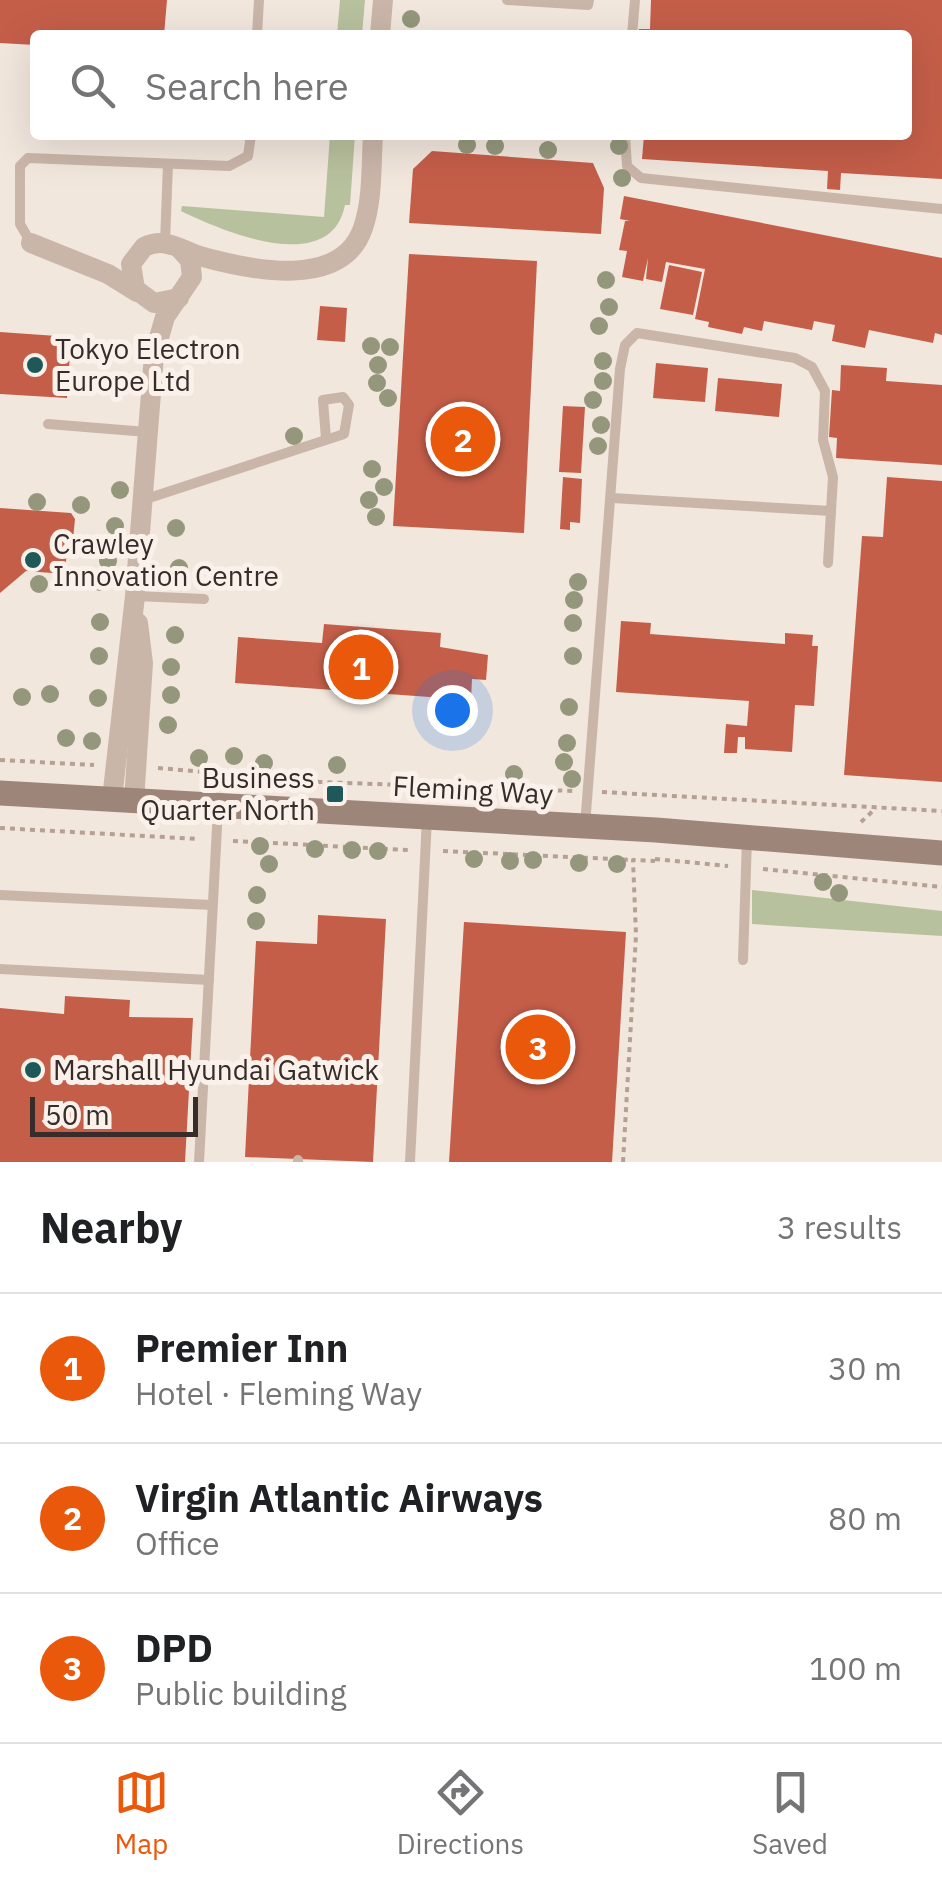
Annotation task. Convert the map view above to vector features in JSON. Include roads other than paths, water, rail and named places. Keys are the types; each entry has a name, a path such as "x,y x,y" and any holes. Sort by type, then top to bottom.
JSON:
{"street":[{"path":"380,30 383,0"},
{"path":"30,243 108,274 154,303 183,294 208,278 259,267 320,268 342,258 354,246 366,216 373,140"},
{"path":"154,355 149,315 131,279 132,261 144,247 172,245 259,267"},
{"path":"123,800 143,657 135,596 154,355 163,322 183,294 192,266 172,245"},
{"name":"Fleming Way","path":"0,793 656,830 942,853"}],"lane":[{"path":"257,30 259,0"},
{"path":"507,0 588,7"},
{"path":"632,30 634,0"},
{"path":"30,243 20,224 19,172 24,160 241,162 249,152 250,140"},
{"path":"625,140 628,166 640,178 942,209"},
{"path":"168,164 172,245"},
{"path":"585,827 622,354 631,336 648,332 794,358 812,368 826,390 823,440 833,474 828,563"},
{"path":"48,424 148,432"},
{"path":"142,500 326,440"},
{"path":"612,498 831,511"},
{"path":"135,596 204,599"},
{"path":"199,1162 218,805"},
{"path":"410,1162 427,818"},
{"path":"742,960 747,838"},
{"path":"0,894 212,905"},
{"path":"0,969 208,980"}],"place":[{"name":"Tokyo Electron Europe Ltd","path":"35,365"},
{"name":"Virgin Atlantic Airways","path":"463,439"},
{"name":"Crawley Innovation Centre","path":"33,560"},
{"name":"Premier Inn","path":"361,667"},
{"name":"Business Quarter North","path":"335,794"},
{"name":"DPD","path":"538,1047"},
{"name":"Marshall Hyundai Gatwick","path":"33,1070"}]}
